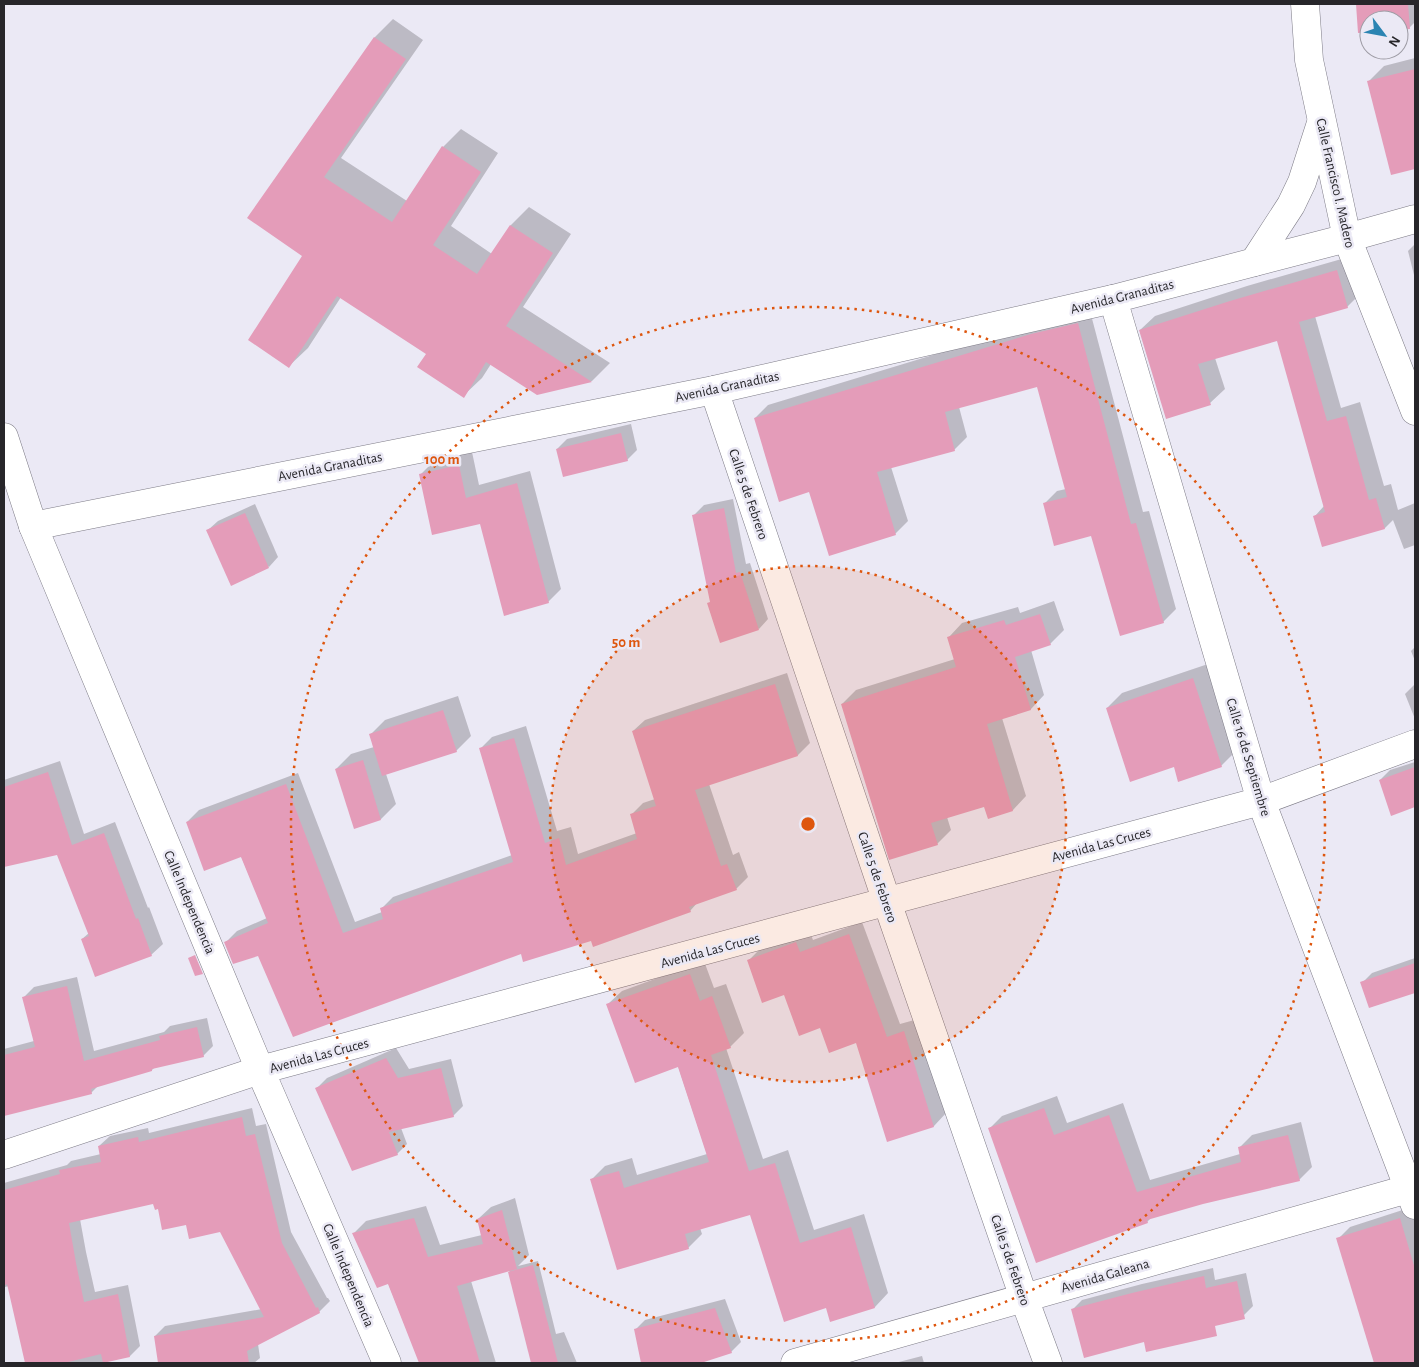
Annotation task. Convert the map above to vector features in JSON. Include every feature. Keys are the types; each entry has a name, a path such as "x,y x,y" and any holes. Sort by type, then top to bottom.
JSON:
{"street":[{"name":"Calle Francisco I. Madero","path":"1305,4 1309,60 1347,238 1415,411"},
{"path":"1254,262 1291,205 1302,182 1322,121"},
{"name":"Avenida Granaditas","path":"33,526 714,390 1113,299 1415,219"},
{"name":"Calle 16 de Septiembre","path":"1113,299 1261,802 1413,1194"},
{"name":"Calle 5 de Febrero","path":"714,390 887,902 1048,1363"},
{"name":"Calle Independencia","path":"4,437 33,526 260,1070 388,1363"},
{"name":"Avenida Las Cruces","path":"4,1155 260,1070 1261,802 1415,744"},
{"name":"Avenida Galeana","path":"794,1363 1024,1298 1413,1194"}],"building":[{"path":"1356,4 1408,4 1408,10 1359,10 1358,33"},
{"path":"374,37 406,59 324,177 392,222 442,146 481,172 433,245 477,274 510,225 553,253 506,326 592,382 537,395 486,362 464,398 417,367 426,354 337,296 289,368 248,340 302,256 247,218"},
{"path":"1415,69 1415,169 1391,175 1367,81"},
{"path":"1337,270 1348,308 1299,322 1327,421 1346,416 1369,500 1376,498 1385,529 1322,547 1313,516 1325,512 1277,341 1198,364 1211,405 1166,419 1139,330"},
{"path":"1078,323 1131,524 1136,523 1164,623 1120,636 1091,536 1054,546 1043,503 1067,497 1037,387 945,412 955,451 877,472 896,535 829,556 809,492 779,502 754,418 1031,334"},
{"path":"621,433 628,461 563,477 556,449"},
{"path":"459,465 466,498 517,483 549,603 504,616 480,524 432,535 419,474"},
{"path":"724,508 736,573 740,572 759,630 720,643 707,603 710,602 692,515"},
{"path":"245,513 269,568 231,586 206,530"},
{"path":"1040,614 1051,645 1015,657 1031,710 987,724 1013,811 988,819 984,807 931,823 938,845 889,860 841,704 956,667 947,637 1004,620 1006,625"},
{"path":"1193,678 1222,767 1178,782 1174,767 1130,782 1106,708"},
{"path":"775,684 798,756 695,790 721,866 727,864 737,890 689,907 691,912 593,947 591,941 523,962 521,954 293,1037 258,956 233,964 224,942 268,923 241,857 204,871 186,822 286,784 343,933 383,919 380,908 513,862 479,748 514,738 545,843 559,838 566,865 637,839 630,814 656,806 632,731"},
{"path":"443,710 457,752 382,776 369,734"},
{"path":"363,760 381,820 354,829 335,769"},
{"path":"1415,767 1415,807 1391,816 1379,780"},
{"path":"48,772 72,845 104,833 152,956 95,977 81,939 89,936 57,855 4,867 4,787"},
{"path":"849,934 887,1037 904,1031 934,1127 887,1142 856,1043 829,1053 820,1028 799,1036 784,995 762,1003 747,960 796,942 800,952"},
{"path":"195,955 203,974 195,976 188,958"},
{"path":"1415,963 1415,993 1369,1008 1360,982"},
{"path":"690,974 700,1001 712,996 731,1048 711,1055 749,1171 775,1163 800,1243 851,1227 875,1308 830,1322 826,1308 784,1322 750,1215 685,1234 689,1249 617,1270 590,1179 619,1171 624,1188 709,1162 678,1067 635,1083 606,1004"},
{"path":"67,986 84,1061 160,1040 159,1036 197,1027 204,1057 152,1069 152,1071 91,1089 92,1094 4,1116 4,1055 35,1047 22,997"},
{"path":"386,1058 398,1078 441,1068 454,1117 389,1132 398,1155 352,1171 315,1088"},
{"path":"1044,1108 1054,1135 1109,1115 1137,1192 1241,1162 1238,1147 1288,1135 1300,1181 1203,1204 1147,1220 1148,1223 1036,1263 988,1128"},
{"path":"242,1117 246,1136 255,1134 282,1243 320,1313 247,1351 249,1363 158,1363 154,1336 264,1317 220,1232 189,1239 186,1225 162,1230 158,1209 155,1210 153,1204 69,1223 84,1302 118,1294 130,1357 103,1363 101,1354 64,1363 25,1363 7,1284 4,1286 4,1190 60,1174 59,1170 101,1162 98,1146 138,1137 139,1142"},
{"path":"502,1210 517,1269 457,1286 480,1363 419,1363 388,1284 377,1288 352,1233 414,1218 428,1257 483,1244 477,1219"},
{"path":"1400,1218 1415,1269 1415,1363 1374,1363 1336,1238"},
{"path":"533,1265 558,1363 531,1363 508,1272"},
{"path":"1204,1276 1206,1288 1237,1281 1245,1319 1215,1326 1217,1336 1146,1352 1144,1342 1084,1358 1071,1309"},
{"path":"715,1308 732,1353 701,1363 641,1363 634,1329"}]}
